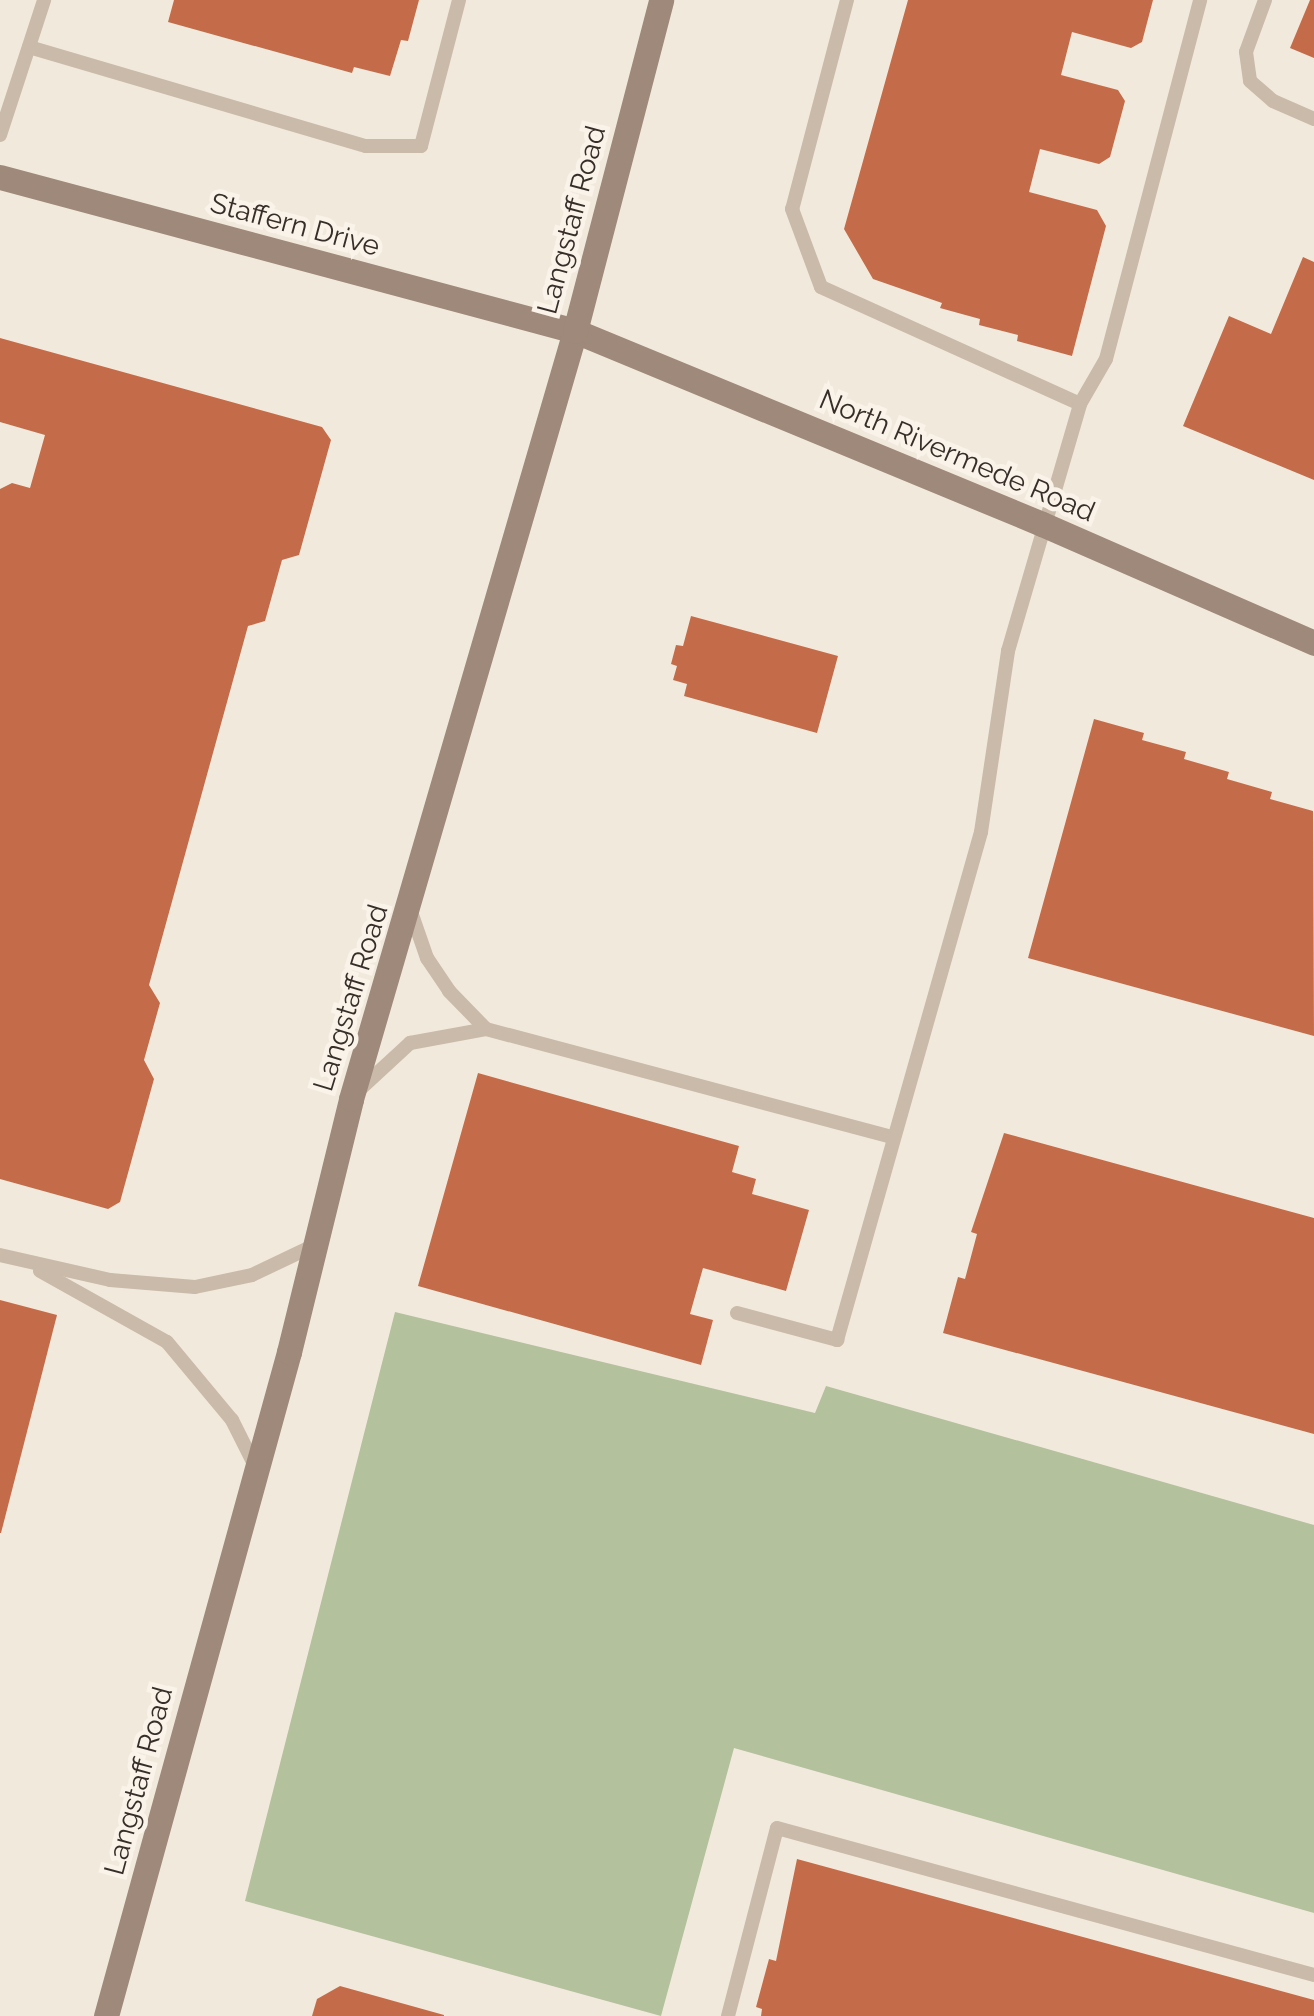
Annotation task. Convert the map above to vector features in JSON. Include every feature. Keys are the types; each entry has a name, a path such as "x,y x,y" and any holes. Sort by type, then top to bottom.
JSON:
{"main road":[{"name":"Langstaff Road","path":"106,2016 256,1468 351,1099 410,909 574,330 660,0"},
{"name":"Staffern Drive","path":"0,177 574,330"},
{"name":"North Rivermede Road","path":"574,330 1042,524 1314,643"}],"lane":[{"path":"0,135 44,0"},
{"path":"29,47 366,146 421,146 459,0"},
{"path":"847,0 792,208 821,287 1080,404"},
{"path":"737,1313 836,1340 981,832 1008,651 1042,524 1080,404 1106,360 1200,0"},
{"path":"1265,0 1246,52 1250,80 1273,102 1314,119"},
{"path":"410,909 426,958 449,991 486,1029"},
{"path":"351,1099 379,1067 410,1043 486,1029 891,1137"},
{"path":"0,1255 110,1280 195,1287 252,1275 315,1245"},
{"path":"22,1261 167,1342 232,1420 256,1468"},
{"path":"728,2016 777,1828 1314,1975"}],"green space":[{"path":"395,1312 815,1413 826,1386 1314,1525 1314,1913 734,1748 661,2016 245,1901"}],"building":[{"path":"174,0 419,0 408,41 401,40 390,76 354,67 352,73 168,22"},
{"path":"908,0 1153,0 1142,42 1131,48 1072,32 1061,75 1118,90 1125,101 1110,157 1099,164 1040,149 1029,192 1097,210 1106,226 1072,356 1017,341 1018,335 979,325 980,319 940,308 942,303 873,279 844,229"},
{"path":"1310,0 1314,0 1314,58 1290,48"},
{"path":"1303,257 1314,262 1314,480 1183,426 1229,316 1271,334"},
{"path":"0,338 322,427 331,440 299,555 282,560 265,621 248,626 149,985 160,1003 144,1060 154,1079 120,1202 108,1209 0,1179 0,489 12,483 30,488 45,435 0,422"},
{"path":"691,616 838,656 817,733 684,696 687,684 673,680 677,666 671,664 676,645 683,646"},
{"path":"1094,719 1144,733 1142,740 1186,752 1184,759 1229,772 1227,779 1272,792 1270,799 1313,811 1314,1036 1028,958"},
{"path":"478,1073 739,1146 732,1172 756,1179 752,1194 809,1210 786,1291 703,1268 690,1314 713,1320 701,1365 418,1286"},
{"path":"1004,1133 1314,1218 1314,1434 943,1333 958,1277 965,1279 977,1234 971,1232"},
{"path":"0,1300 57,1315 1,1533 0,1533"},
{"path":"797,1859 1314,2000 1314,2016 761,2016 762,2009 756,2007 769,1959 776,1961"},
{"path":"340,1986 444,2016 312,2016 317,1999"}]}
